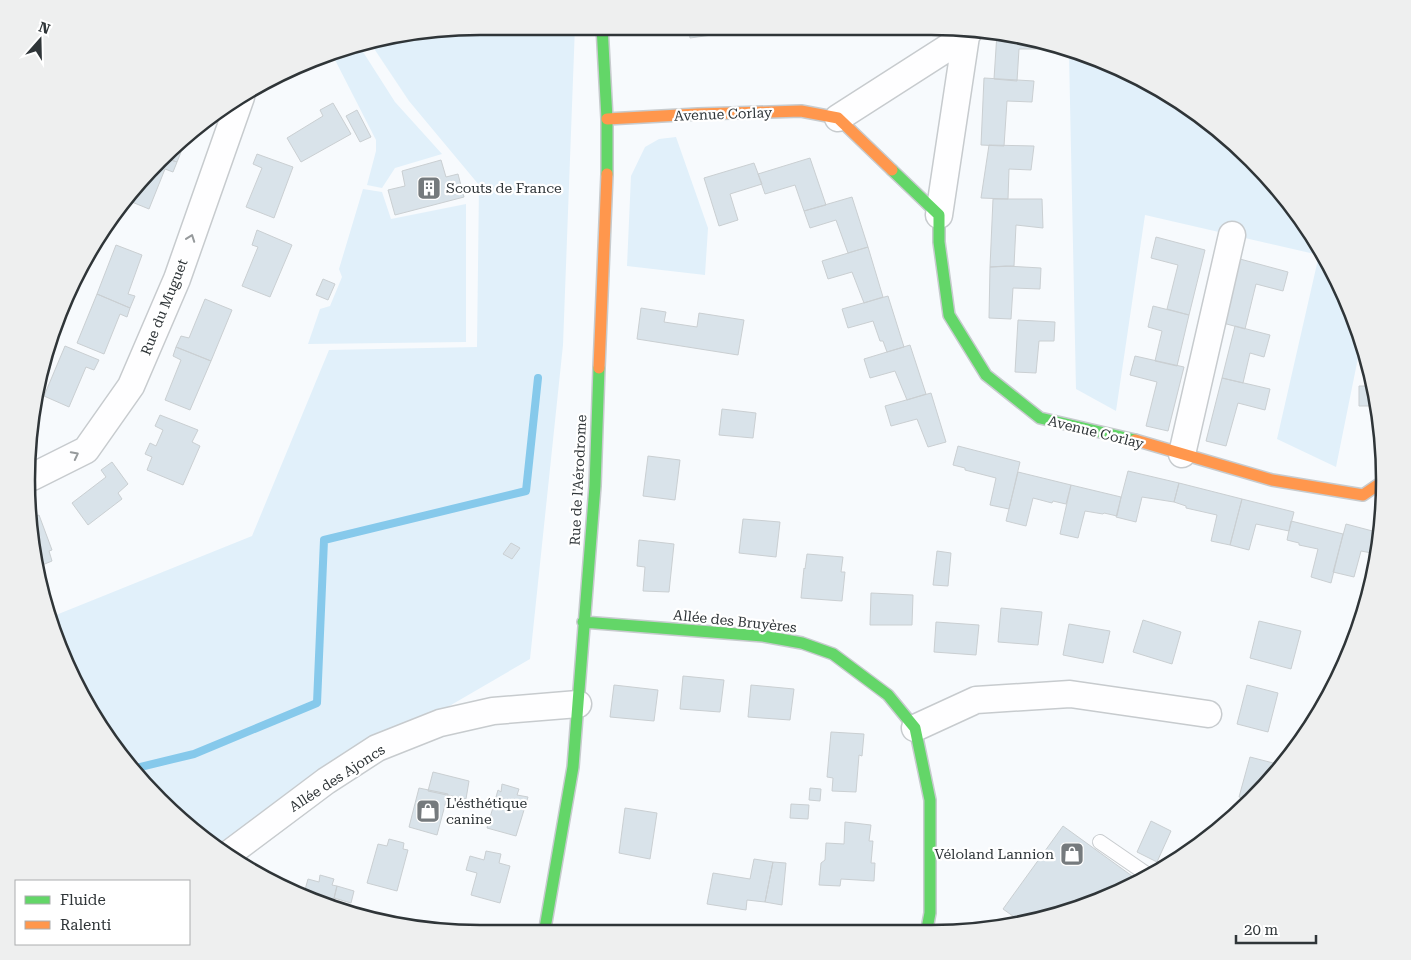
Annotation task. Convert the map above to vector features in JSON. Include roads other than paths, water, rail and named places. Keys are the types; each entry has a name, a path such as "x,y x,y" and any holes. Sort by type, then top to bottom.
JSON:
{"street":[{"name":"Rue de l'Aérodrome","path":"546,925 573,767 594,486 607,162 602,35"},
{"name":"Avenue Corlay","path":"607,120 698,114 802,111 838,118 963,36"},
{"name":"Avenue Corlay","path":"967,37 939,214 939,242 950,315 986,375 1040,418 1137,441 1272,480 1363,495 1376,486"},
{"name":"Rue du Muguet","path":"35,475 86,450 131,386 177,279 237,108"},
{"path":"838,118 939,214"},
{"path":"1182,454 1232,235"},
{"name":"Allée des Bruyères","path":"583,622 763,636 802,643 833,654 888,695 915,728 930,800 930,914 928,925"},
{"path":"915,728 976,700 1070,694 1208,714"},
{"name":"Allée des Ajoncs","path":"234,850 326,781 377,748 440,723 493,711 578,704"}],"lane":[{"path":"1100,842 1142,871"}],"waterway":[{"path":"140,767 194,754 317,703 324,540 526,491 538,378"}],"place":[{"name":"Scouts de France","path":"429,188"},
{"name":"L'ésthétique canine","path":"428,811"},
{"name":"Véloland Lannion","path":"1072,854"}]}
